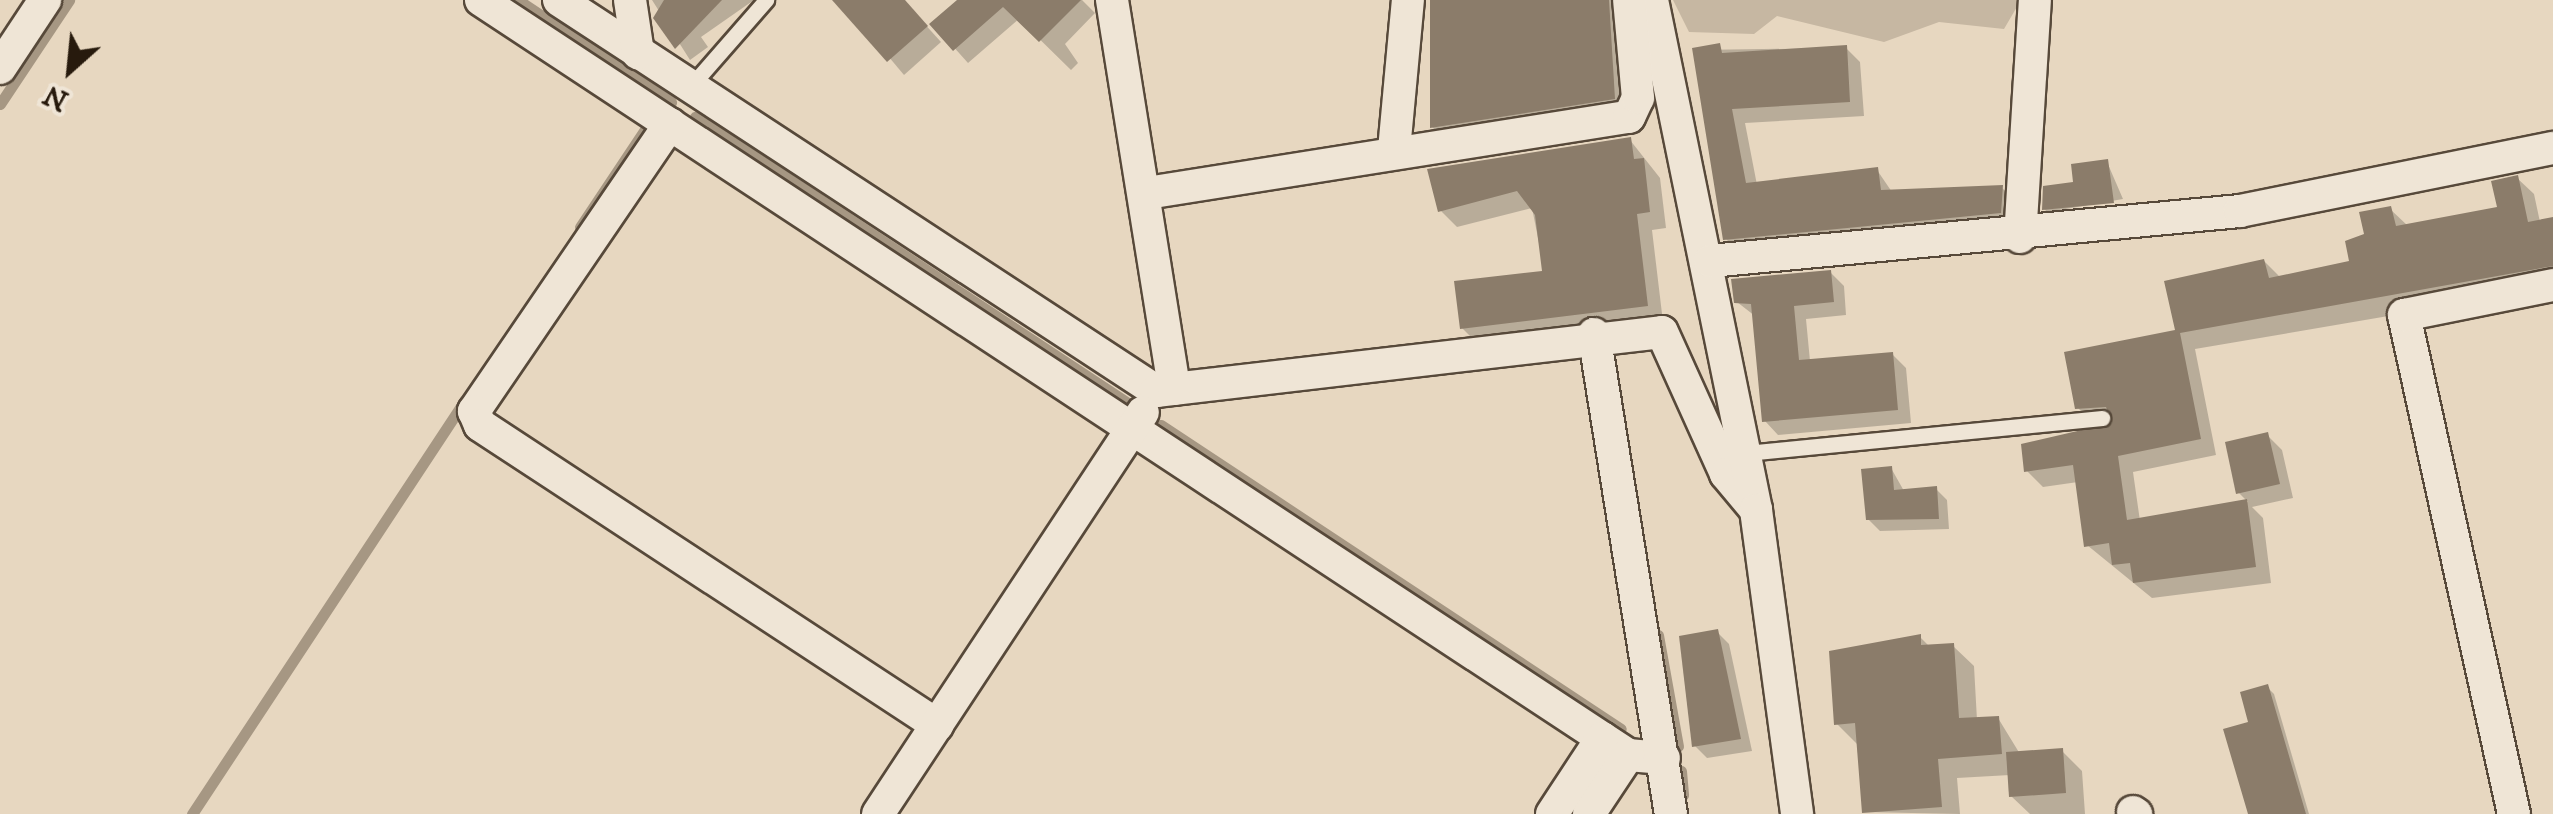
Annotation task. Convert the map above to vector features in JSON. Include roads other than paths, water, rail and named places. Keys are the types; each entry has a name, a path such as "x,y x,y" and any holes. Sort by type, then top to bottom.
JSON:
{"street":[{"path":"0,68 45,0"},
{"path":"482,0 1615,746 1664,758"},
{"path":"558,0 1165,390 1594,334 1662,332 1726,474 1756,510"},
{"path":"630,0 638,52"},
{"path":"878,814 1132,428 1165,390 1147,193 1112,0"},
{"path":"1394,150 1408,0"},
{"path":"1147,193 1394,150 1629,117 1638,98 1629,0"},
{"path":"1652,0 1710,261 1746,453 1796,814"},
{"path":"2020,237 2036,0"},
{"path":"670,124 474,411 480,425 937,725"},
{"path":"1710,261 2020,237 2240,211 2553,148"},
{"path":"2514,814 2404,315 2553,285"},
{"path":"1594,334 1671,814"},
{"path":"1552,814 1615,746"},
{"path":"1589,814 1615,746"}],"lane":[{"path":"690,87 766,0"},
{"path":"1746,453 2102,418"}],"waterway":[{"path":"0,104 69,0"},
{"path":"518,0 671,102"},
{"path":"695,117 1131,405"},
{"path":"580,227 648,125"},
{"path":"192,814 465,400"},
{"path":"1161,425 1621,729"},
{"path":"1658,635 1678,746"},
{"path":"1681,771 1683,795"}]}
